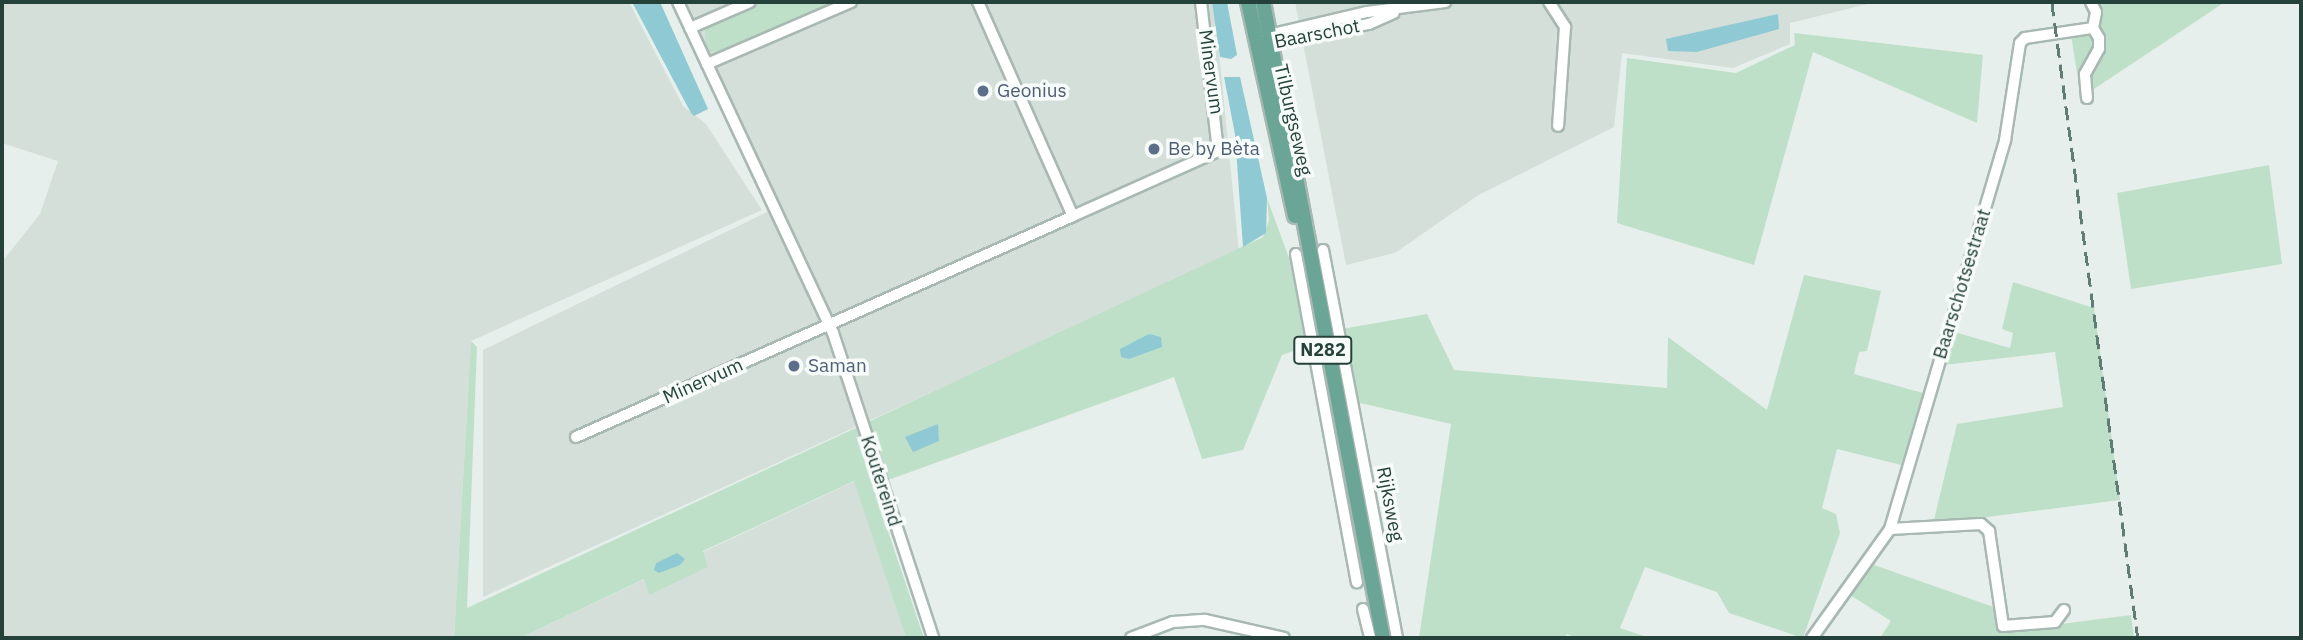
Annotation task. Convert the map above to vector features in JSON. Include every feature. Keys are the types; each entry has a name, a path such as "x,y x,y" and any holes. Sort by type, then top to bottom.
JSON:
{"main road":[{"name":"Tilburgseweg","path":"1248,2 1255,41 1308,249"},
{"name":"Tilburgseweg","path":"1263,2 1308,249"},
{"name":"Rijksweg","path":"1308,249 1337,379 1341,454 1383,638"}],"street":[{"path":"678,2 829,324"},
{"path":"690,28 750,2"},
{"path":"707,64 850,2"},
{"path":"978,2 1073,216"},
{"name":"Minervum","path":"576,437 1218,151 1201,2"},
{"name":"Baarschot","path":"1255,41 1369,24 1406,8 1445,2"},
{"path":"1549,2 1565,27 1558,126"},
{"path":"2087,98 2085,74 2099,49 2099,38 2093,28 2096,12 2091,2"},
{"name":"Baarschotsestraat","path":"1812,638 1890,530 2005,140 2020,43 2025,38 2093,28"},
{"name":"Rijksweg","path":"1308,249 1341,454 1357,582"},
{"name":"Koutereind","path":"829,324 933,638"},
{"name":"Rijksweg","path":"1337,379 1396,638"},
{"path":"1890,530 1981,524 1989,531 2003,626 2055,622 2064,610"},
{"path":"1363,609 1370,638"},
{"path":"1130,638 1173,622 1205,620 1284,638"}],"shaded area":[{"path":"2,2 629,2 683,106 706,124 762,210 471,341 454,638 2,638 2,262 40,214 58,161 2,143"},
{"path":"676,2 1214,2 1239,252 483,597 483,350 769,211"},
{"path":"1295,2 1876,2 1790,23 1790,44 1733,68 1622,53 1614,127 1477,196 1395,253 1346,265"},
{"path":"855,481 906,638 520,638 645,579 649,594 708,567 703,552"}],"green space":[{"path":"762,2 840,2 728,50 711,52 706,48 705,28"},
{"path":"2096,2 2225,2 2091,91 2089,76 2104,42"},
{"path":"1794,33 1983,55 1977,123 1813,52 1754,265 1617,223 1627,58 1736,73 1795,45"},
{"path":"2071,35 2091,35 2093,41 2081,98"},
{"path":"2269,165 2282,264 2131,289 2117,193"},
{"path":"1267,198 1289,258 1307,346 1282,355 1243,450 1202,459 1174,377 888,480 866,423 1263,237 1269,220"},
{"path":"1804,275 1881,291 1867,351 1859,352 1854,374 1923,393 1901,465 1837,449 1822,508 1836,514 1840,533 1803,638 1729,613 1717,592 1645,567 1620,628 1650,638 1576,638 1567,634 1564,638 1419,638 1451,424 1356,402 1342,329 1427,314 1454,370 1667,388 1668,337 1767,410"},
{"path":"2013,282 2094,308 2120,500 1933,524 1957,424 2063,407 2055,352 1944,365 1954,332 2010,348 2013,333 2002,329"},
{"path":"471,341 477,347 467,608 858,427 861,451 924,638 906,638 854,481 703,551 708,567 649,595 644,579 520,638 454,638"},
{"path":"1874,565 1994,607 1998,632 2131,615 2134,638 1880,638 1891,621 1850,595"}],"water":[{"path":"632,2 660,2 708,109 694,116 691,113"},
{"path":"1212,2 1227,2 1237,55 1231,59 1220,57"},
{"path":"1778,14 1779,29 1697,52 1668,51 1666,39"},
{"path":"1224,77 1240,77 1267,198 1266,233 1243,247 1235,134"},
{"path":"1149,334 1161,337 1162,347 1129,359 1121,357 1120,349"},
{"path":"938,424 939,441 913,452 905,437"},
{"path":"677,553 685,559 680,565 659,573 654,570 656,563"}],"railway":[{"path":"2052,2 2138,638"}],"place":[{"name":"Geonius","path":"983,91"},
{"name":"Be by Bèta","path":"1154,149"},
{"name":"Saman","path":"794,366"}]}
